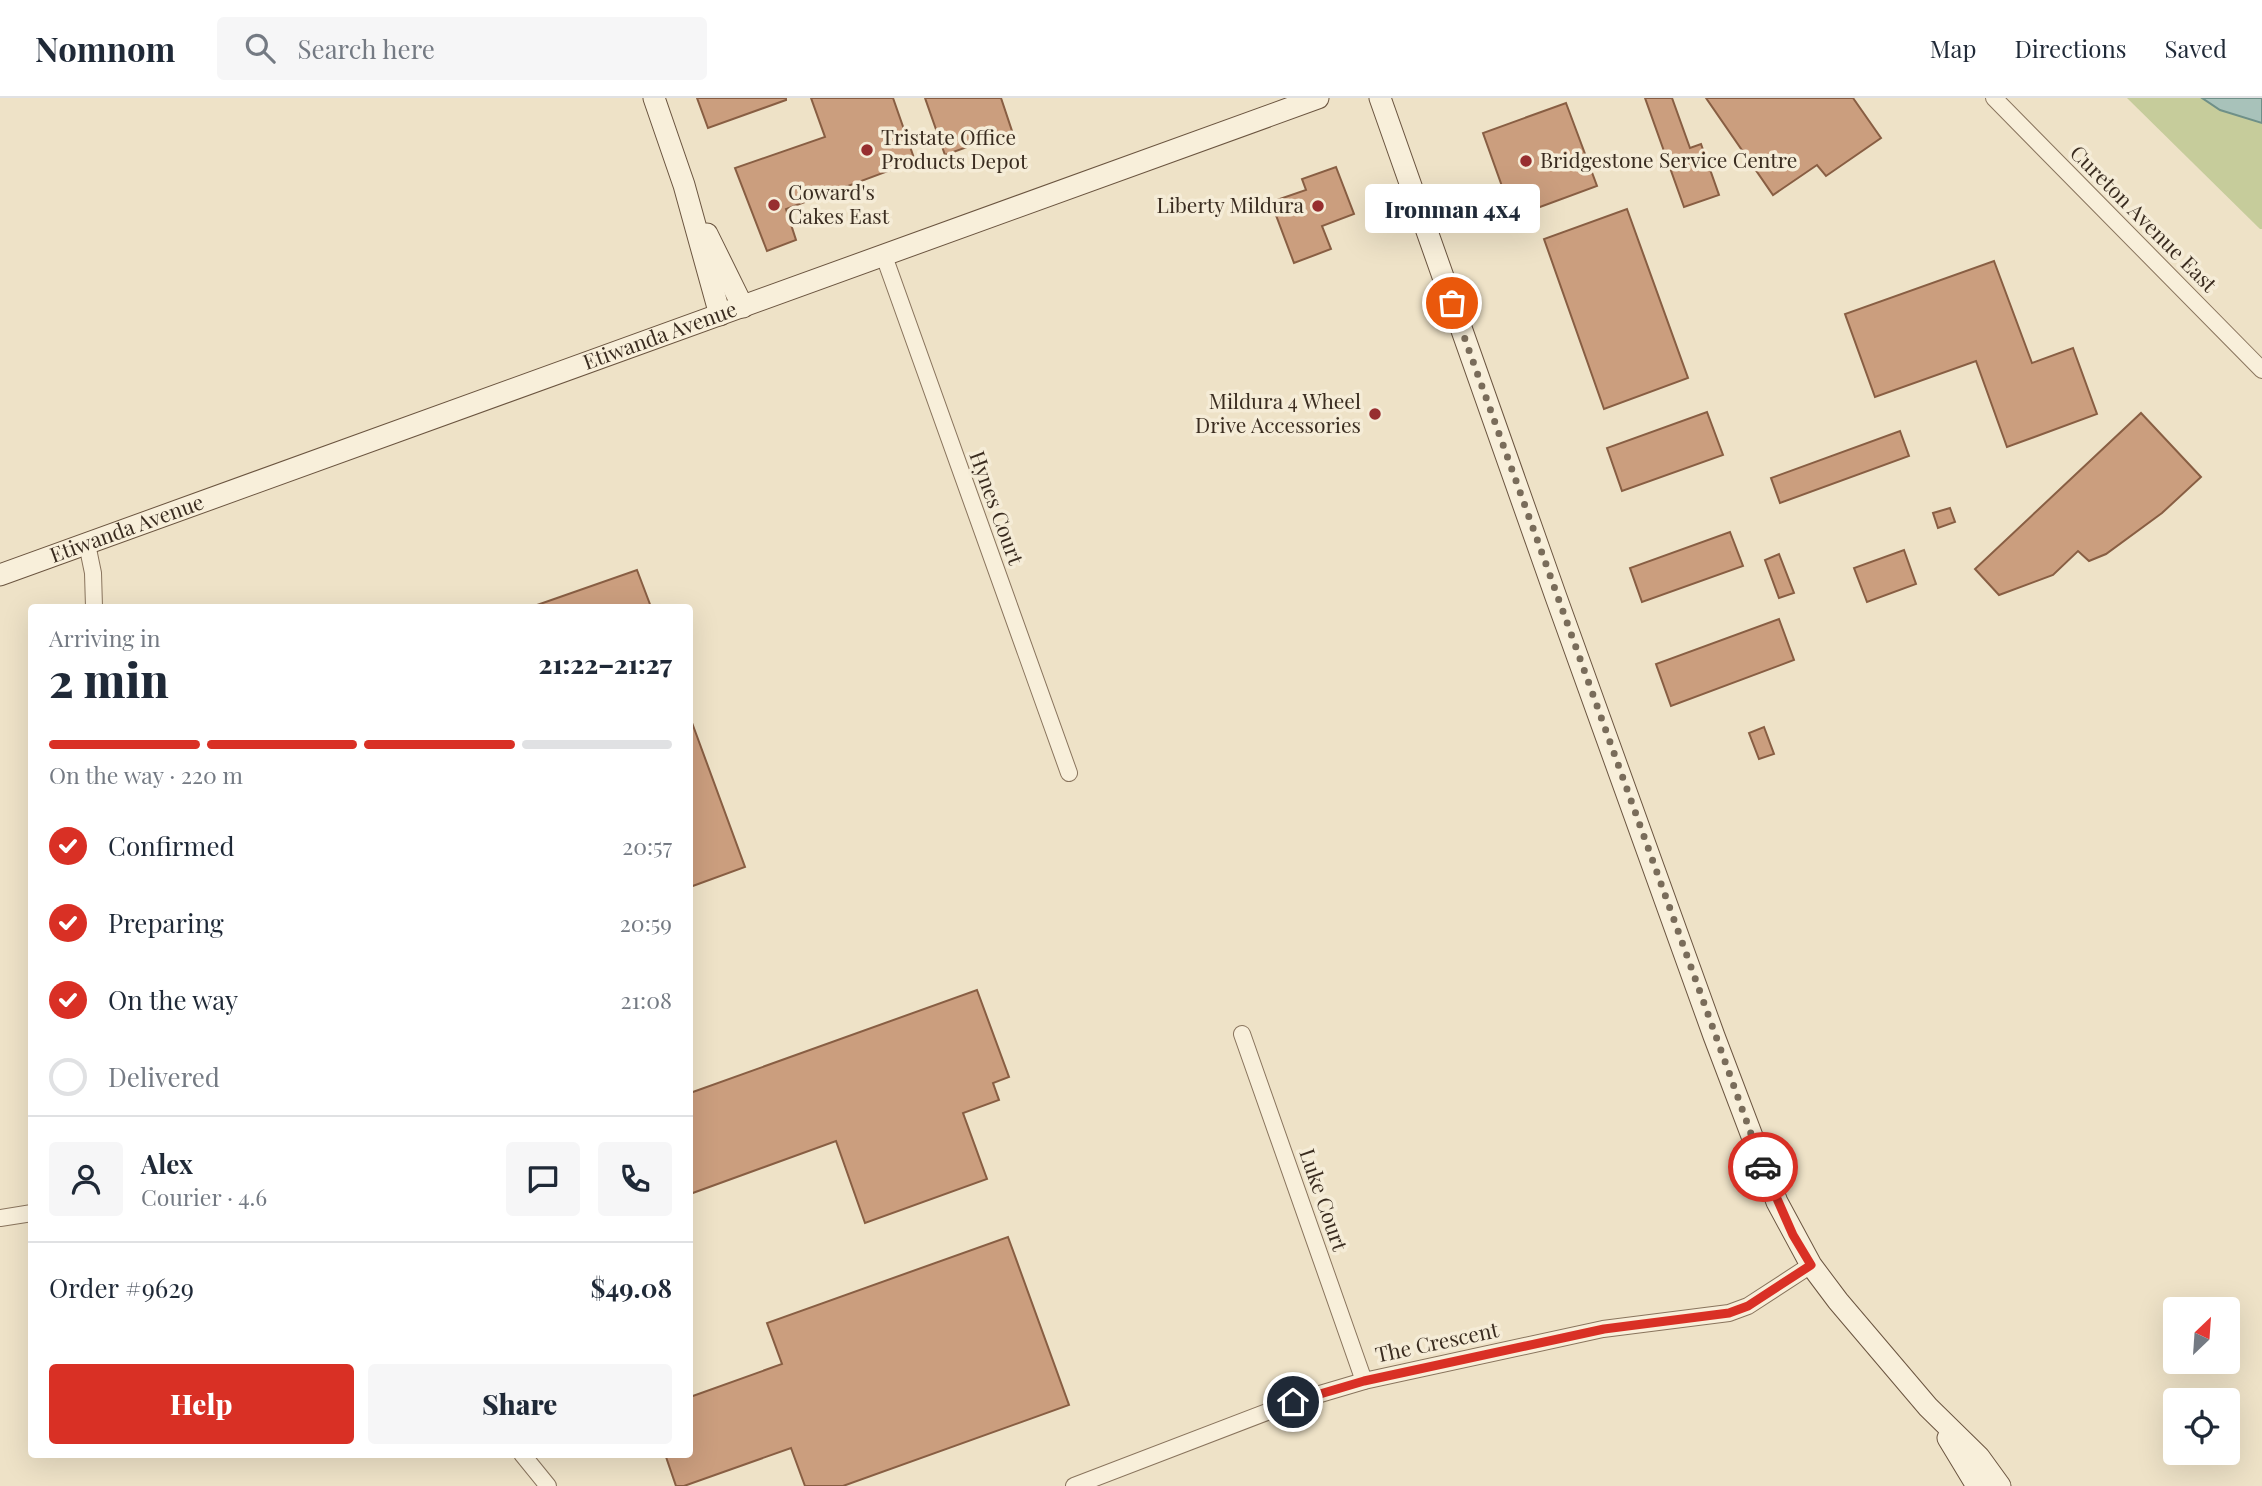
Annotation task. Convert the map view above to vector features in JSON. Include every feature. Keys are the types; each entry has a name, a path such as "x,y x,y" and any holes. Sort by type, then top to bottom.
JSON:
{"street":[{"path":"652,98 684,185 720,315"},
{"name":"Etiwanda Avenue","path":"0,575 1318,98"},
{"path":"1380,98 1755,1147 1783,1213 1811,1265 1875,1348 1979,1458 2000,1486"},
{"name":"Cureton Avenue East","path":"1994,98 2262,370"},
{"path":"684,185 743,307"},
{"name":"Hynes Court","path":"884,256 1069,773"},
{"path":"88,544 93,573 94,604"},
{"name":"Luke Court","path":"1241,1034 1364,1381"},
{"path":"0,1218 28,1214"},
{"name":"The Crescent","path":"1074,1486 1293,1402 1364,1381 1604,1329 1729,1313 1748,1306 1811,1265"},
{"path":"1928,1407 1977,1486"},
{"path":"525,1458 548,1486"}],"green space":[{"path":"2127,98 2262,98 2262,229 2260,229"}],"water":[{"path":"2202,98 2262,98 2262,123 2220,110"}],"building":[{"path":"697,98 786,98 786,100 708,128"},
{"path":"811,98 893,98 915,161 786,209 796,240 767,251 735,168 825,137"},
{"path":"925,98 1001,98 1012,131 945,155"},
{"path":"1645,98 1672,98 1690,148 1701,144 1719,195 1684,207"},
{"path":"1706,98 1853,98 1881,138 1826,176 1817,165 1773,195"},
{"path":"1566,103 1597,186 1513,217 1483,133"},
{"path":"1336,167 1354,214 1322,226 1331,249 1294,263 1271,202 1306,190 1302,179"},
{"path":"1627,209 1688,378 1604,409 1544,239"},
{"path":"1994,261 2032,363 2073,348 2097,414 2007,447 1976,361 1875,397 1845,314"},
{"path":"1707,412 1723,455 1622,491 1607,448"},
{"path":"2141,413 2201,477 2162,513 2106,554 2089,561 2078,551 2053,575 1999,595 1975,569"},
{"path":"1900,431 1909,456 1780,503 1771,478"},
{"path":"1950,508 1955,522 1938,528 1933,513"},
{"path":"1730,532 1743,566 1642,602 1630,568"},
{"path":"1904,550 1916,584 1867,602 1854,568"},
{"path":"1779,554 1794,593 1779,598 1765,560"},
{"path":"637,570 650,604 540,604"},
{"path":"1779,619 1794,660 1671,706 1656,664"},
{"path":"693,725 745,867 693,886"},
{"path":"1764,727 1774,754 1759,759 1749,733"},
{"path":"977,990 1009,1077 993,1083 999,1100 963,1113 987,1179 865,1223 836,1141 693,1193 693,1092"},
{"path":"1008,1237 1069,1405 843,1486 805,1486 791,1448 684,1486 676,1486 666,1458 693,1458 693,1396 782,1364 767,1323"}],"way so far":[{"path":"1452,303 1763,1167"}],"place":[{"name":"Tristate Office Products Depot","path":"867,150"},
{"name":"Bridgestone Service Centre","path":"1526,161"},
{"name":"Coward's Cakes East","path":"774,205"},
{"name":"Liberty Mildura","path":"1318,206"},
{"name":"Ironman 4x4","path":"1452,303"},
{"name":"Mildura 4 Wheel Drive Accessories","path":"1375,414"}],"route":[{"path":"1293,1402 1423,1367 1604,1329 1729,1313 1748,1306 1811,1265 1793,1235 1763,1167"}]}
